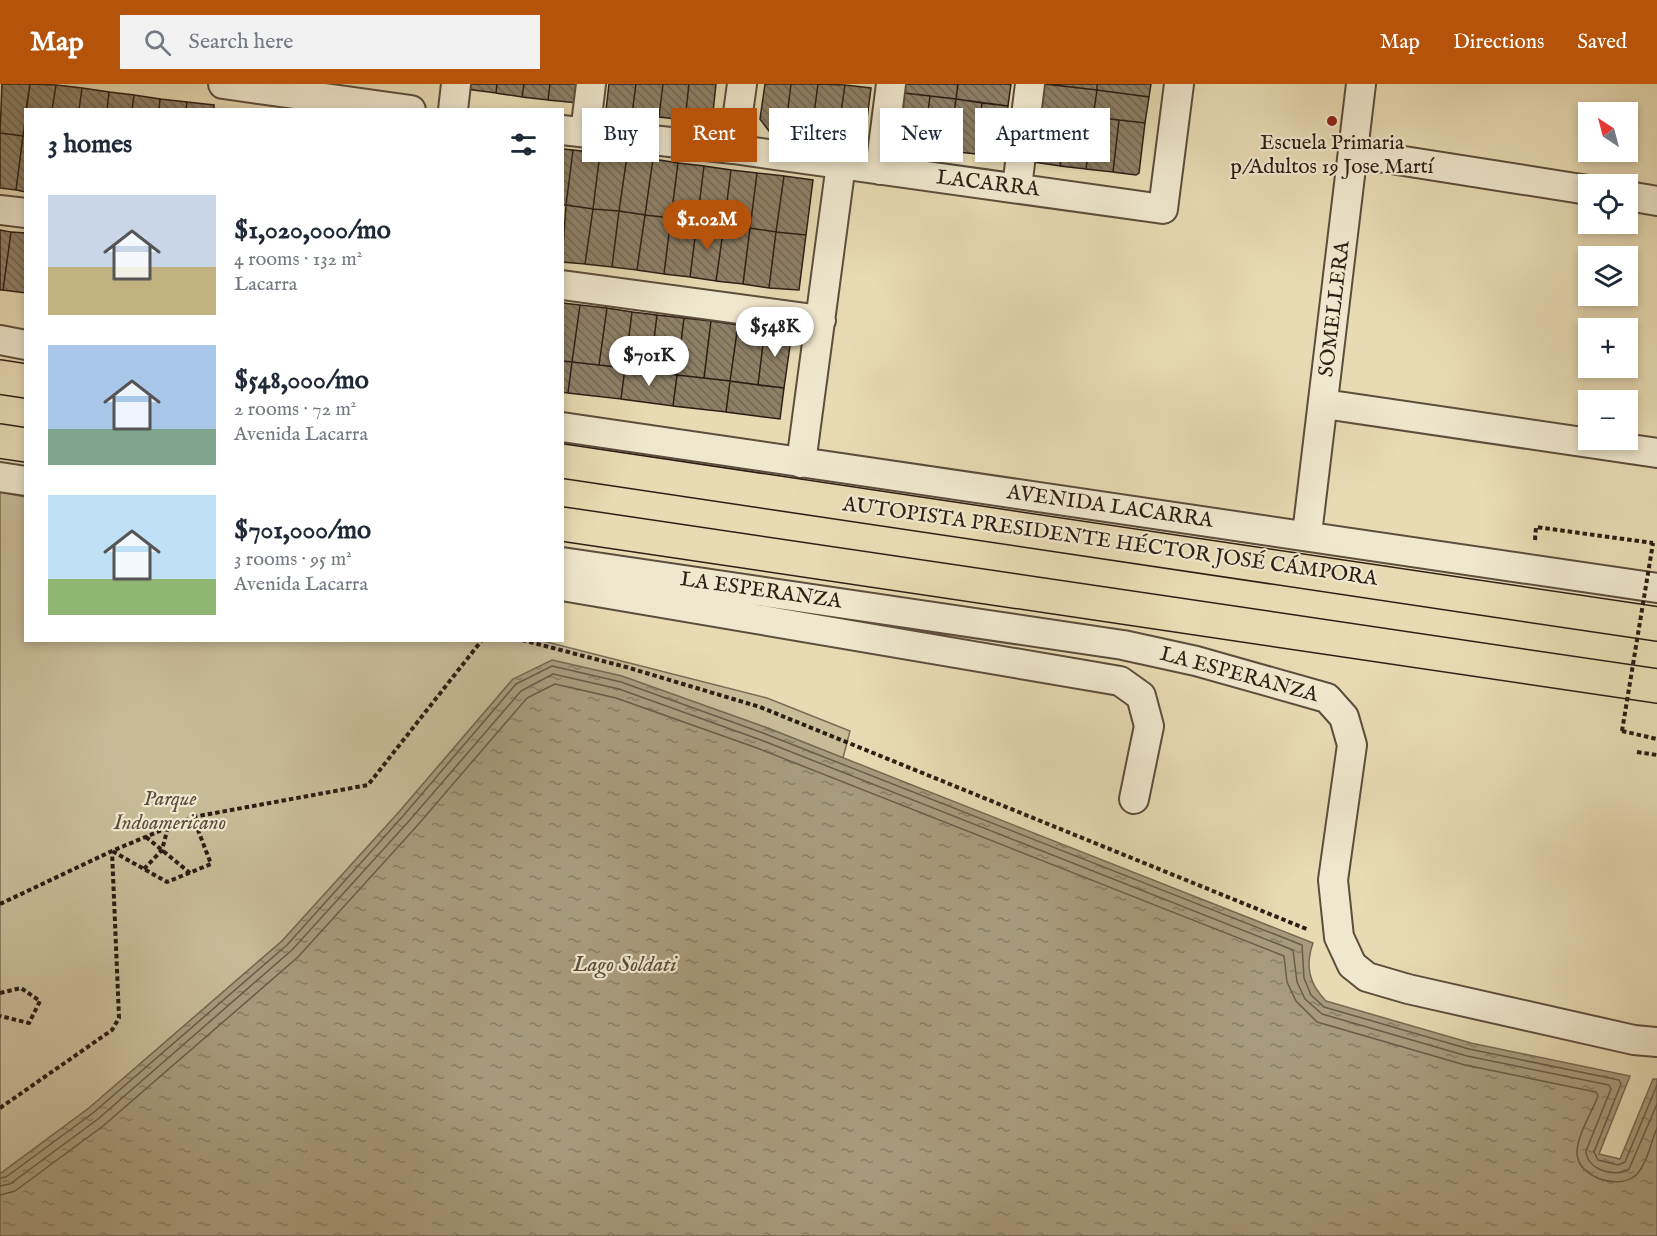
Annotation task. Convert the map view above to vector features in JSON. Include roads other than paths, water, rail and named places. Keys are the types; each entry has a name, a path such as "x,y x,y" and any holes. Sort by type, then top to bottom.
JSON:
{"highway":[{"path":"0,377 24,381"},
{"path":"0,441 24,445"},
{"name":"AUTOPISTA PRESIDENTE HÉCTOR JOSÉ CÁMPORA","path":"564,461 1657,624"},
{"path":"564,524 1657,686"}],"street":[{"path":"223,84 266,100 317,91 401,108"},
{"path":"453,108 456,84"},
{"path":"574,131 591,84"},
{"path":"739,108 742,84"},
{"path":"880,170 891,84"},
{"path":"1017,187 1030,84"},
{"name":"LACARRA","path":"757,152 1164,209 1179,84"},
{"name":"SOMELLERA","path":"1307,534 1361,84"},
{"name":"LACARRA","path":"574,131 671,141"},
{"path":"1353,153 1578,188"},
{"path":"801,463 842,164"},
{"path":"1638,198 1657,201"},
{"path":"0,210 24,213"},
{"path":"564,285 821,320"},
{"path":"0,340 24,345"},
{"path":"1324,404 1657,453"},
{"name":"AVENIDA LACARRA","path":"564,427 1307,534 1657,588"},
{"path":"0,477 24,481"},
{"name":"LA ESPERANZA","path":"564,562 1124,645 1196,661 1327,698 1344,717 1352,745 1333,880 1340,937 1352,966 1367,977 1634,1040 1657,1042"},
{"path":"564,586 1120,681 1141,696 1149,726 1134,799"}],"water":[{"name":"Lago Soldati","path":"552,660 622,676 765,727 1313,943 1309,959 1310,974 1320,995 1326,1001 1471,1043 1630,1076 1599,1154 1620,1159 1653,1079 1657,1079 1657,1236 0,1236 0,1174 89,1108 282,941 399,812 513,679"}],"place":[{"name":"Escuela Primaria p/Adultos 19 Jose Martí","path":"1332,121"}],"park label":[{"name":"Parque Indoamericano","path":"170,811"}]}
